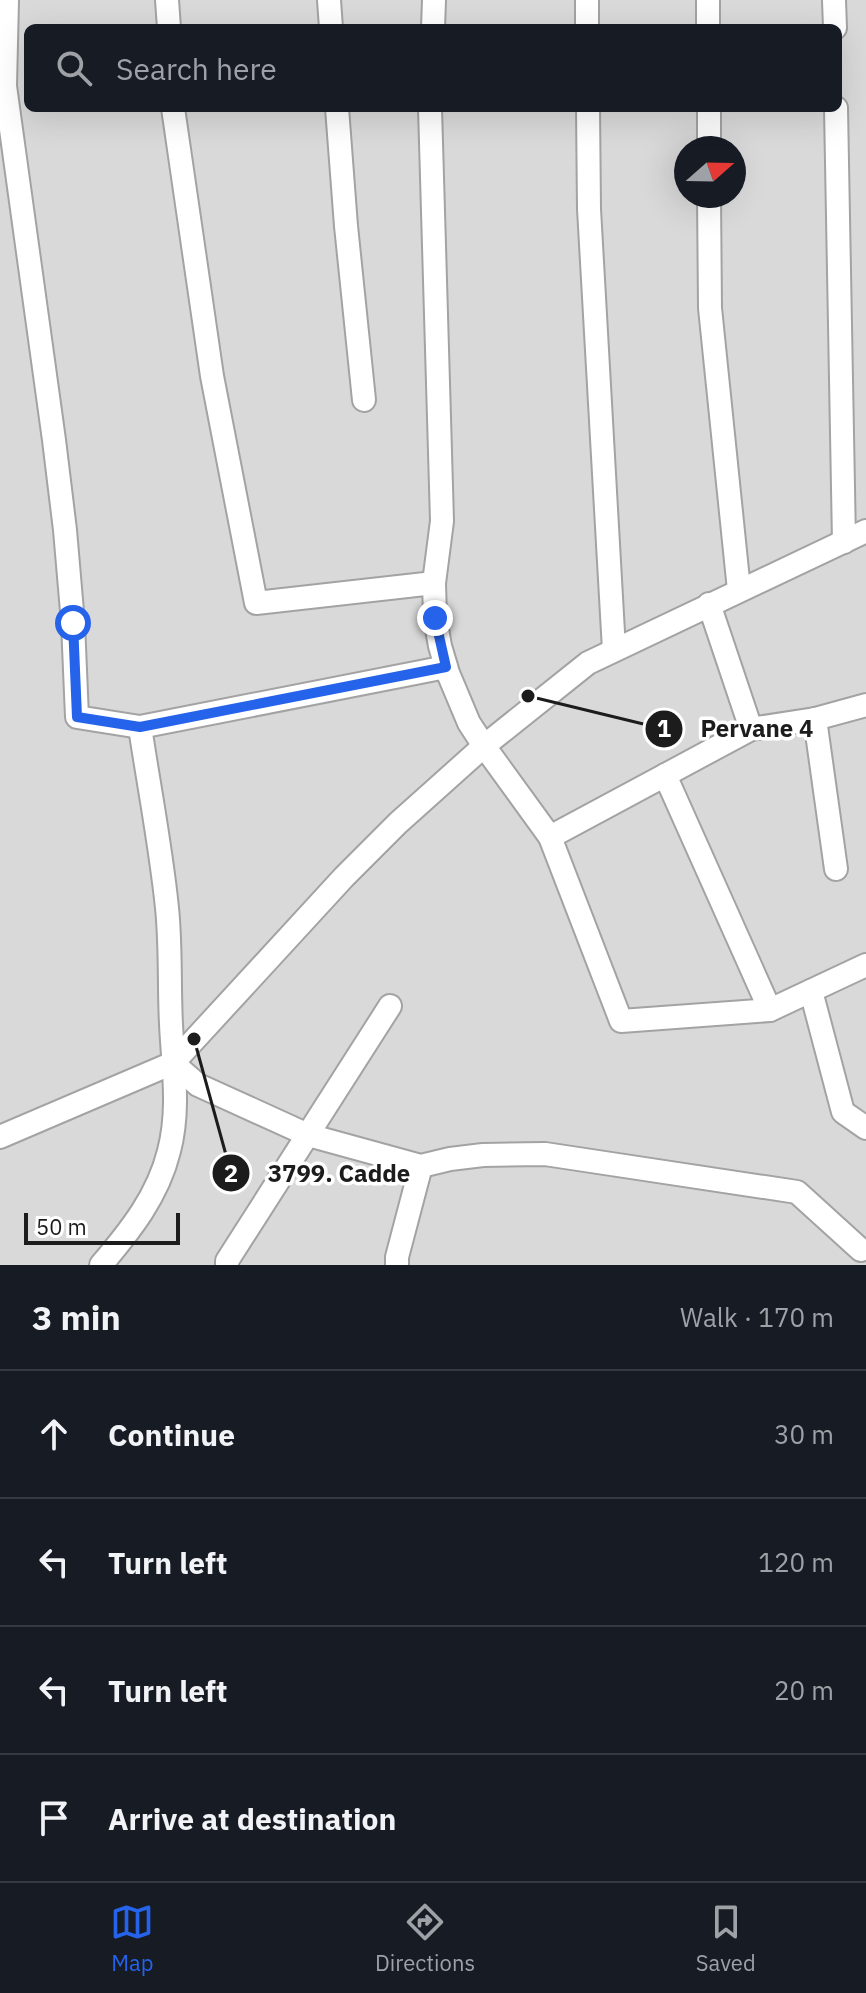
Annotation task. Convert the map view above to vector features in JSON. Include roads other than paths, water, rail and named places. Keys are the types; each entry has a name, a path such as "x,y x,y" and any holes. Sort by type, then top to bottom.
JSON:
{"street":[{"path":"7,0 5,86 65,530 77,717 140,727 446,667"},
{"path":"167,0 169,24"},
{"path":"329,0 331,24"},
{"path":"433,24 434,0"},
{"path":"587,0 587,24"},
{"path":"708,0 708,24"},
{"path":"834,0 835,24"},
{"path":"174,112 212,376 256,603 434,583"},
{"path":"337,112 364,400"},
{"path":"430,112 442,521 434,583 435,618 457,698 484,746 550,837 621,1021 770,1010 866,965"},
{"path":"588,112 589,209 614,650"},
{"path":"709,112 709,136"},
{"path":"836,112 844,542"},
{"path":"709,208 710,308 739,590"},
{"path":"0,1137 173,1063 344,877 398,823 484,746 588,663 866,531"},
{"path":"709,604 751,729"},
{"path":"550,837 751,729 815,719 866,705"},
{"path":"815,719 836,869"},
{"path":"101,1265 136,1222 161,1177 174,1130 176,1108 168,910 140,727"},
{"path":"665,775 770,1010"},
{"path":"811,991 843,1112 866,1128"},
{"path":"227,1265 390,1006"},
{"path":"173,1063 198,1085 308,1135 421,1166 483,1155 545,1154 797,1192 860,1253"},
{"path":"397,1265 421,1166"}],"place":[{"name":"Pervane 4","path":"528,696"},
{"name":"3799. Cadde","path":"194,1039"}]}
